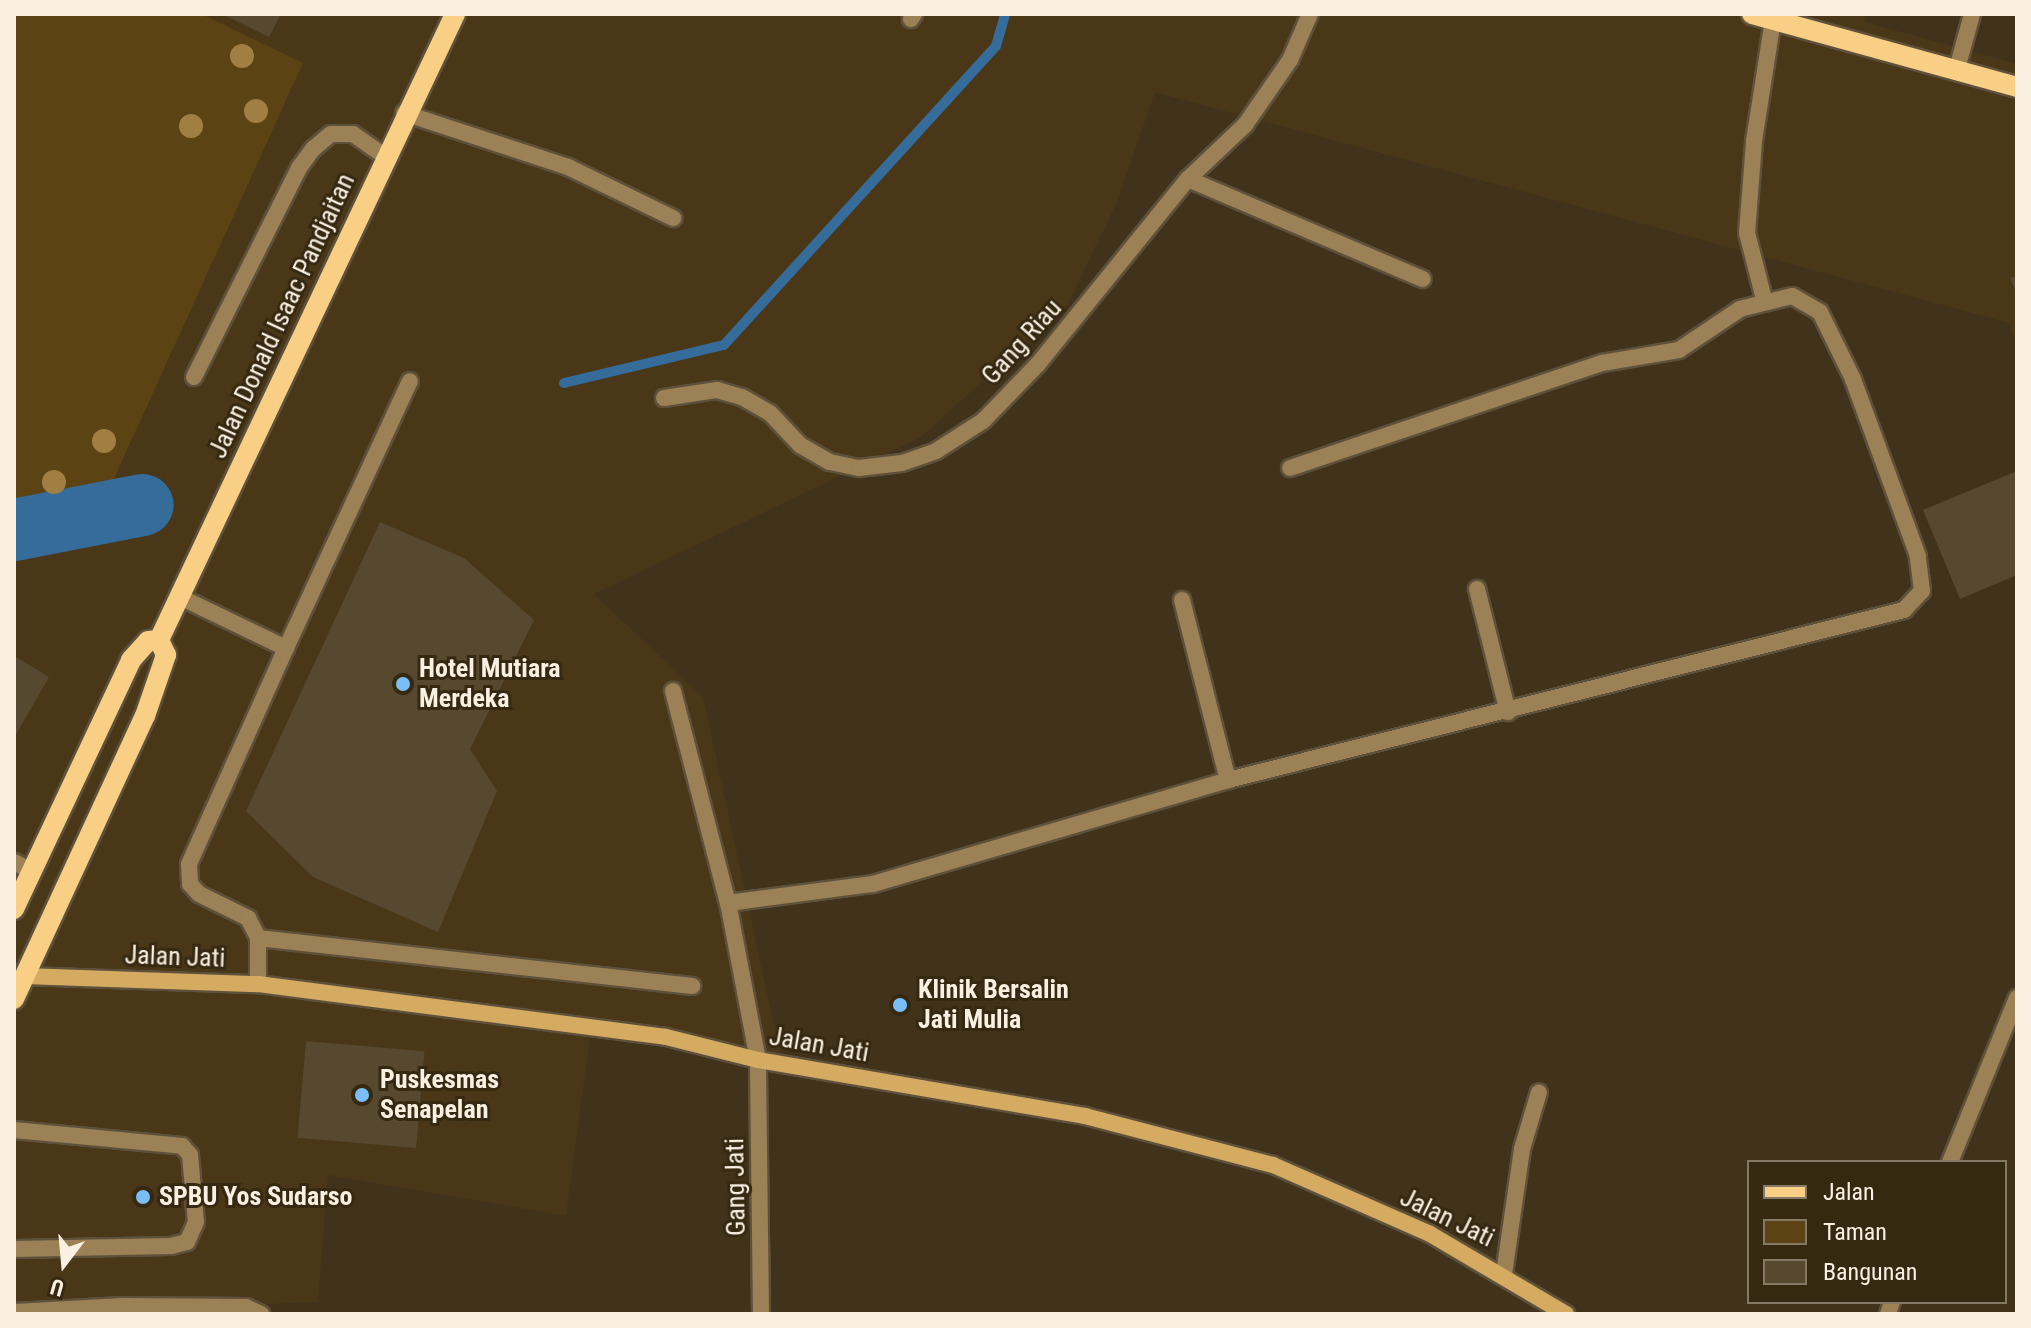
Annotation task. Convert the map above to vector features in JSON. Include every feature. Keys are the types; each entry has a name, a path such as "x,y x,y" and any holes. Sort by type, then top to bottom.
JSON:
{"main road":[{"name":"Jalan Donald Isaac Pandjaitan","path":"159,640 404,113 455,14"},
{"path":"1752,14 2017,87"},
{"name":"Jalan Donald Isaac Pandjaitan","path":"14,909 23,867 131,660 148,641 159,640"},
{"name":"Jalan Donald Isaac Pandjaitan","path":"14,999 145,716 166,655 159,640"},
{"name":"Jalan Jati","path":"24,976 258,984 666,1037 758,1060 1085,1116 1273,1165 1430,1234 1504,1274 1566,1314"}],"street":[{"name":"Gang Riau","path":"664,398 717,390 742,397 770,413 800,445 830,462 859,468 902,463 936,451 983,421 1038,364 1188,179 1245,125 1290,60 1310,14"},
{"path":"1957,69 1972,14"},
{"path":"1764,299 1747,233 1754,141 1773,20"},
{"path":"404,113 568,167 673,218"},
{"path":"194,377 299,168 313,149 331,134 353,134 385,156"},
{"path":"1188,179 1423,279"},
{"path":"728,903 873,884 1228,780 1904,610 1922,591 1918,556 1832,331 1807,300 1764,299 1740,309 1679,350 1602,363 1290,468"},
{"path":"258,984 258,938 248,918 190,884 189,864 410,381"},
{"path":"1477,589 1508,712"},
{"path":"180,597 286,648"},
{"path":"1182,600 1228,780"},
{"name":"Gang Jati","path":"673,691 728,903 758,1060 761,1314"},
{"path":"258,938 692,986"},
{"path":"1951,1160 2017,998"},
{"path":"1504,1274 1522,1149 1539,1092"},
{"path":"14,1130 182,1146 190,1155 196,1222 187,1242 171,1246 14,1249"},
{"path":"14,1312 246,1307 261,1314"}],"shaded area":[{"path":"202,14 1866,14 1865,22 2017,64 2017,345 2009,323 1155,92 1117,202 1068,304 921,437 594,594 703,697 780,1053 758,1060 591,1030 566,1216 328,1175 318,1302 14,1314 14,548 84,533 113,481 302,63"}],"green space":[{"path":"14,14 202,14 303,63 113,481 14,515"}],"building":[{"path":"222,14 281,14 269,37"},
{"path":"2017,276 2017,295 2010,278"},
{"path":"2017,471 2017,575 1960,599 1923,510"},
{"name":"Hotel Mutiara Merdeka","path":"380,522 464,558 534,620 470,749 497,791 438,932 313,877 246,811"},
{"path":"14,656 49,677 14,738"},
{"name":"Puskesmas Senapelan","path":"306,1041 425,1051 416,1148 298,1138"}],"waterway":[{"path":"564,383 724,345 996,46 1005,14"},
{"path":"14,530 143,505"}],"place":[{"name":"Hotel Mutiara Merdeka","path":"403,684"},
{"name":"Klinik Bersalin Jati Mulia","path":"900,1005"},
{"name":"Puskesmas Senapelan","path":"362,1095"},
{"name":"SPBU Yos Sudarso","path":"143,1197"}]}
